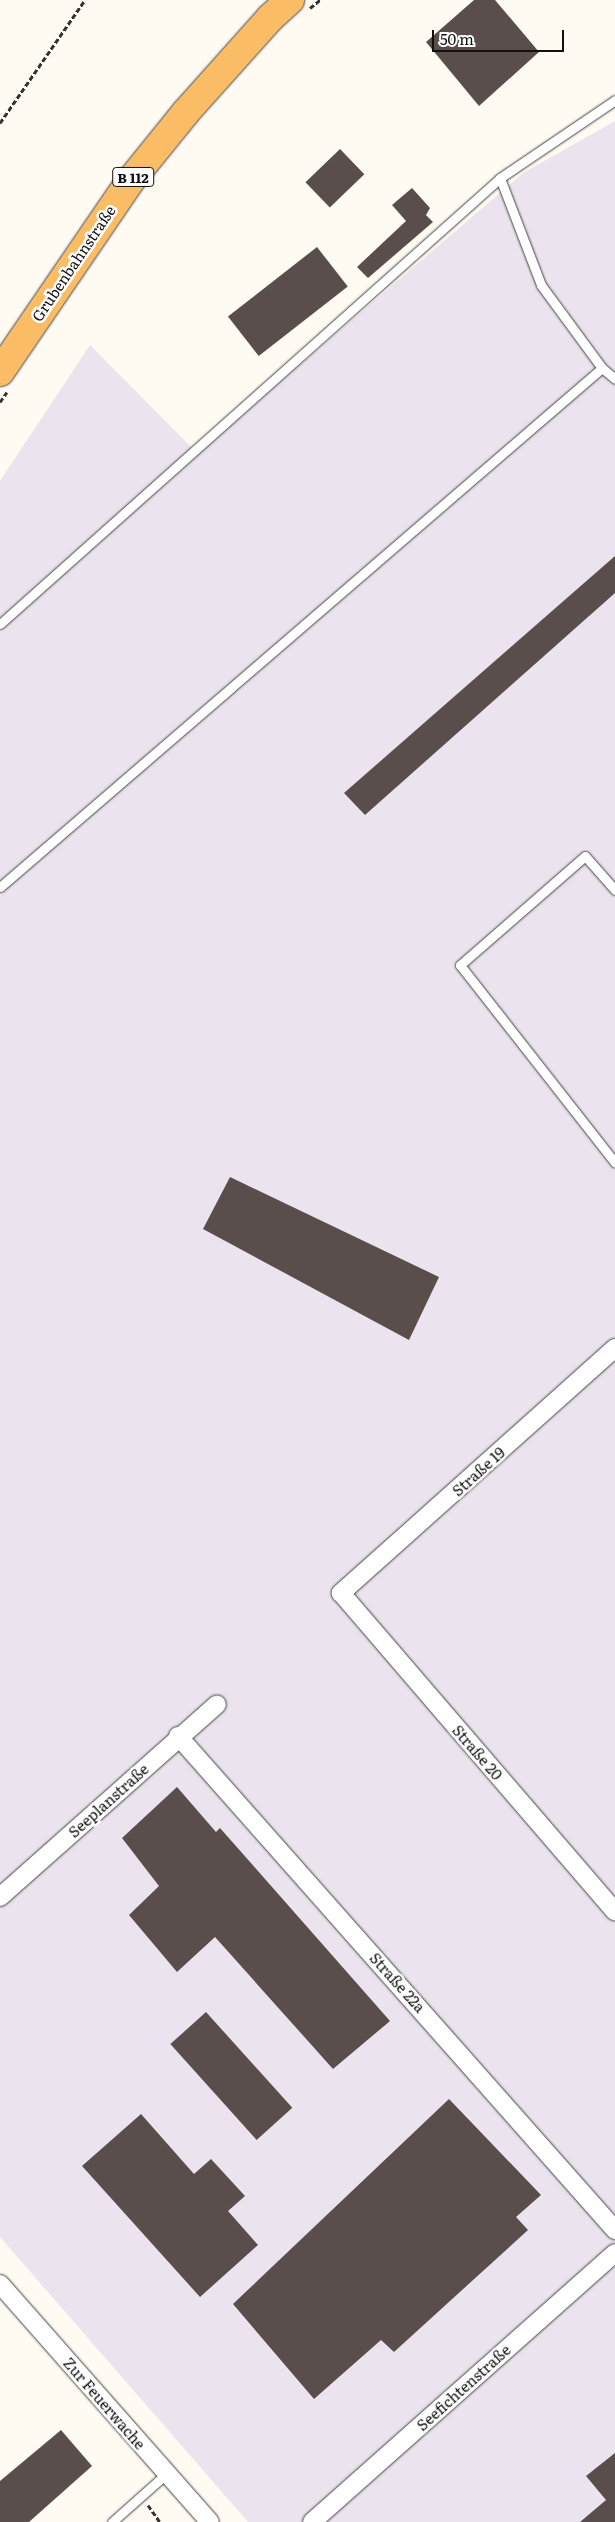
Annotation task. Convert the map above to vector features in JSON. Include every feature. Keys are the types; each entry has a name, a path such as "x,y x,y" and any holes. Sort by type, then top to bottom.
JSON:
{"main road":[{"name":"Grubenbahnstraße","path":"5,379 131,180 186,112 270,18 297,6"}],"street":[{"name":"Straße 19","path":"342,1593 615,1348"},
{"name":"Straße 20","path":"342,1593 615,1911"},
{"name":"Seeplanstraße","path":"0,1897 178,1736 217,1704"},
{"name":"Straße 22a","path":"178,1736 615,2230"},
{"name":"Seefichtenstraße","path":"312,2522 615,2253"},
{"name":"Zur Feuerwache","path":"0,2284 210,2522"}],"lane":[{"path":"0,624 500,178 615,100"},
{"path":"500,178 542,285 602,368 615,378"},
{"path":"0,887 602,368"},
{"path":"615,890 585,856 460,965 615,1163"},
{"path":"112,2522 167,2473"}],"path":[{"path":"0,123 85,0"},
{"path":"297,6 320,0"},
{"path":"0,402 5,379"},
{"path":"142,2497 160,2522"}],"shaded area":[{"path":"615,121 615,2522 248,2522 0,2237 0,481 90,345 197,453 523,173"}],"building":[{"path":"474,0 495,0 539,52 479,106 426,42"},
{"path":"340,149 364,174 330,208 305,182"},
{"path":"412,188 430,208 426,215 433,222 368,278 357,267 406,221 392,205"},
{"path":"317,247 348,286 259,356 228,317"},
{"path":"615,556 615,593 365,815 344,793"},
{"path":"230,1177 439,1277 409,1340 203,1229"},
{"path":"177,1787 216,1832 220,1828 390,2021 333,2069 215,1937 177,1972 129,1915 159,1886 122,1838"},
{"path":"206,2012 292,2108 257,2140 170,2044"},
{"path":"449,2099 541,2195 516,2217 528,2230 394,2352 381,2340 314,2399 233,2304"},
{"path":"141,2114 194,2174 211,2159 245,2196 228,2211 258,2245 200,2297 82,2166"},
{"path":"61,2430 92,2466 29,2522 0,2522 0,2481"},
{"path":"615,2453 615,2522 580,2522 606,2500 586,2476"}]}
